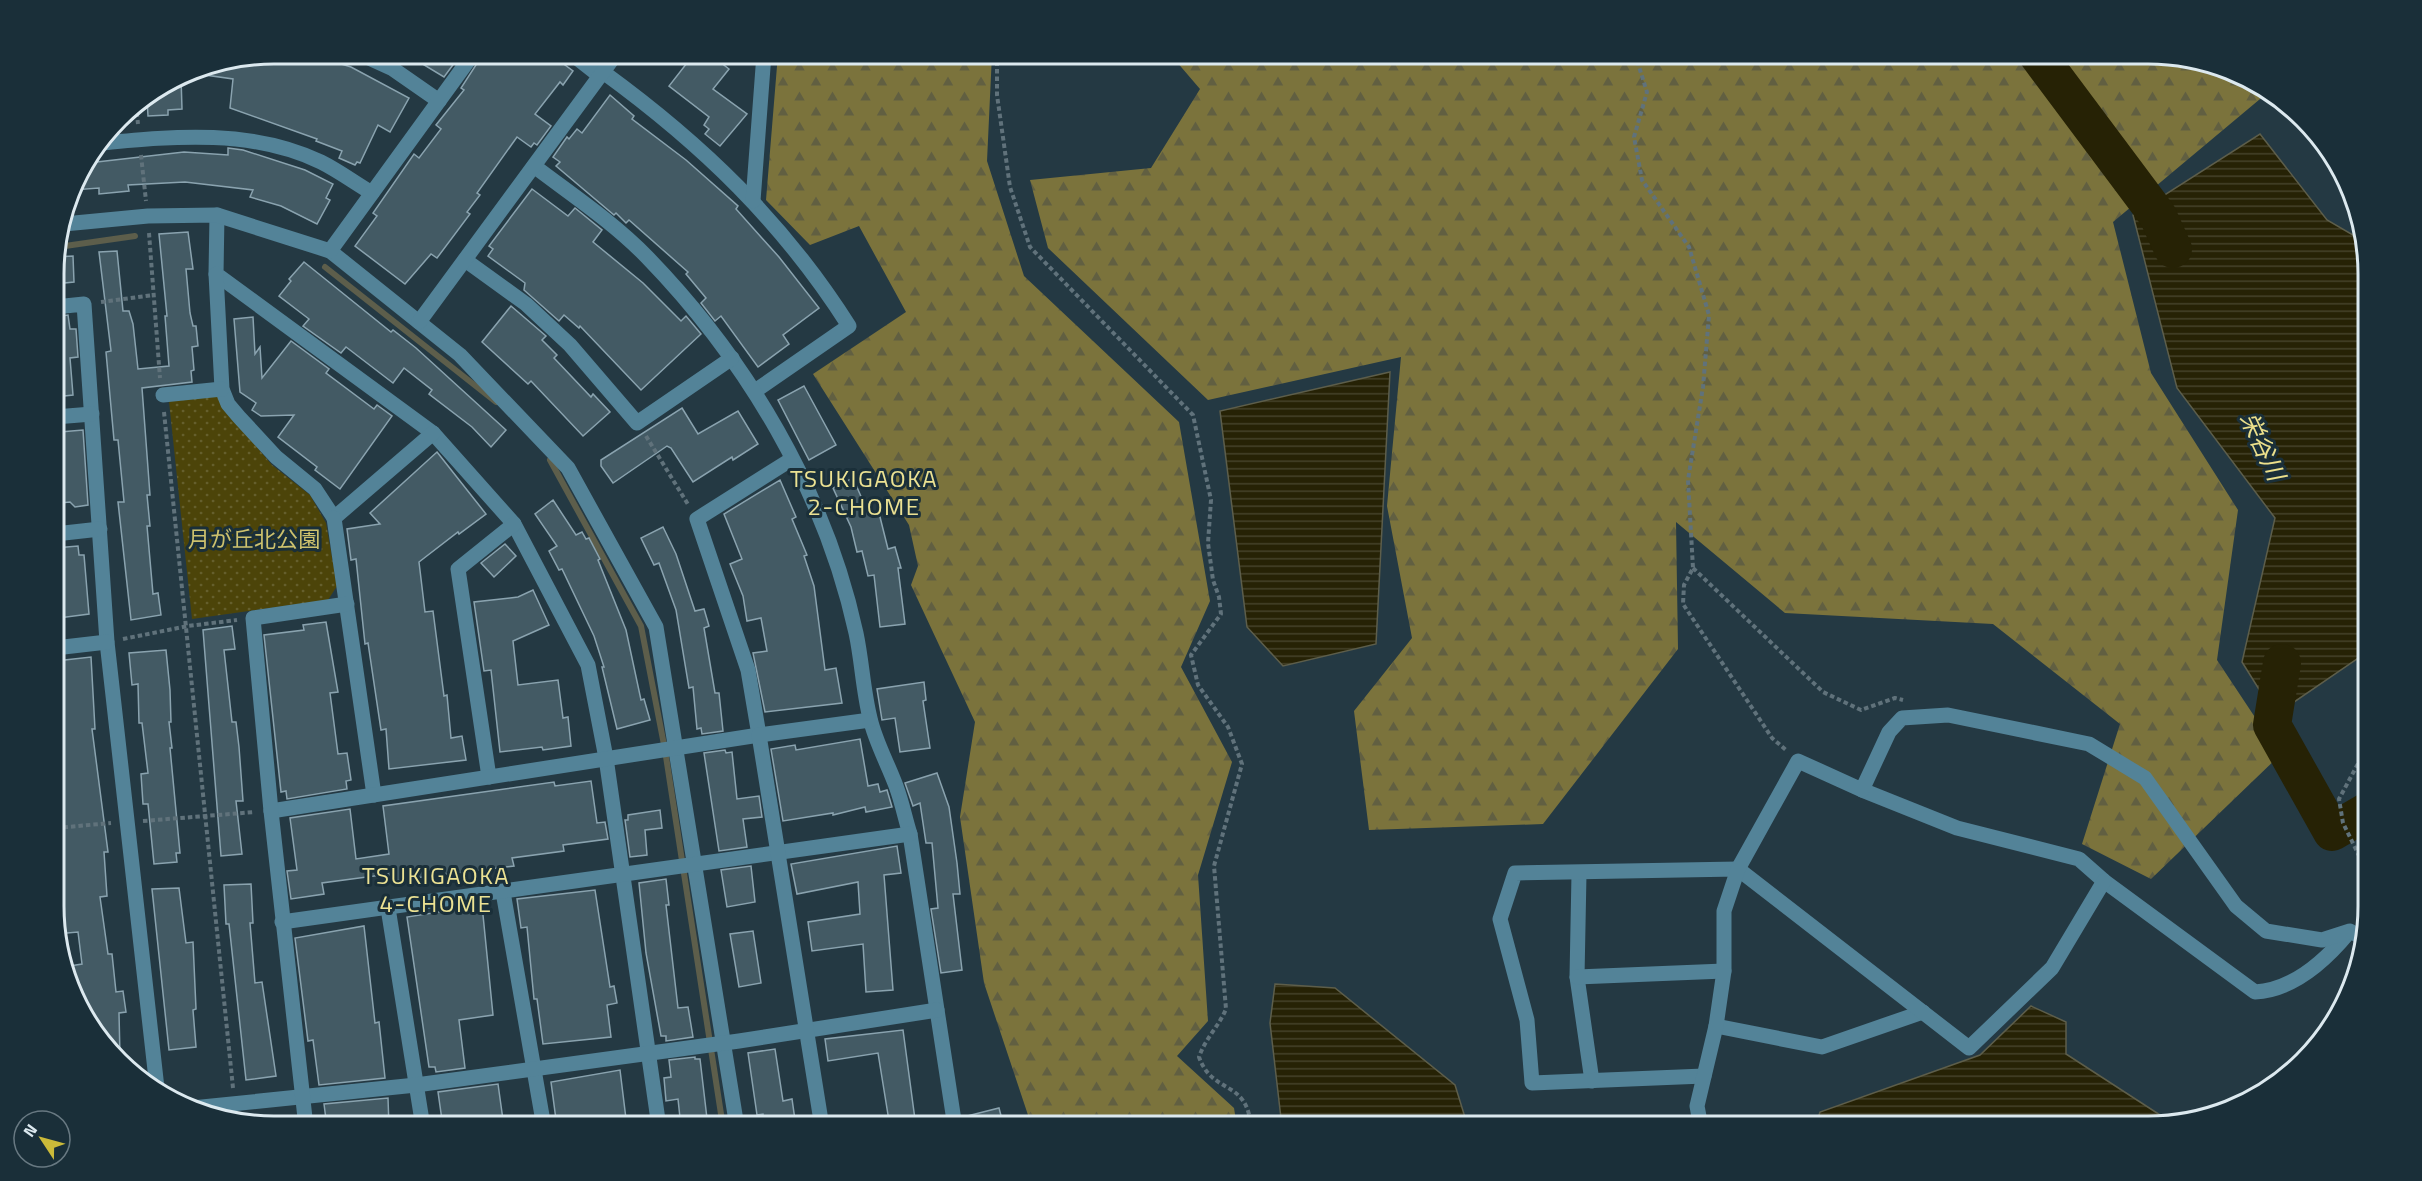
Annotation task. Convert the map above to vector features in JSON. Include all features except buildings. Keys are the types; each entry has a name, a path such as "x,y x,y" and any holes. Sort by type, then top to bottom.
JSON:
{"street":[{"path":"384,65 439,101"},
{"path":"330,251 465,65"},
{"path":"588,65 680,132 732,178 822,283 849,326 755,391"},
{"path":"419,322 608,65"},
{"path":"753,201 763,65"},
{"path":"112,142 164,137 234,138 286,150 320,162 372,193"},
{"path":"534,166 607,221 646,256 715,334 755,391 792,459 825,529 856,632 870,720 897,788 910,834 953,1116"},
{"path":"217,215 216,274 222,389 228,404 238,417 276,457 315,489 334,518 374,795"},
{"path":"71,223 148,216 217,215 330,251 460,355 568,468 656,627 735,1116"},
{"path":"465,260 534,311 570,345 637,423 732,358"},
{"path":"216,274 433,433 514,524 588,665 606,758 657,1116"},
{"path":"65,305 84,304 107,642 156,1080"},
{"path":"163,395 222,389"},
{"path":"65,416 92,414"},
{"path":"334,518 433,433"},
{"path":"792,459 697,519 748,670 780,853 820,1116"},
{"path":"489,777 458,569 514,524"},
{"path":"65,533 100,530"},
{"path":"304,1116 282,922 253,618 347,604"},
{"path":"64,647 107,642"},
{"path":"1862,790 1889,732 1902,718 1948,715 2089,744 2145,778 2236,906 2266,931 2322,940 2355,934"},
{"path":"271,812 606,758 870,720"},
{"path":"1699,1116 1697,1106 1716,1026 1724,971 1725,911 1738,869 1798,760 1862,790 1957,828 2079,859 2104,881 2255,992 2269,991 2311,970 2355,934"},
{"path":"282,922 910,834"},
{"path":"1704,1076 1532,1083 1527,1020 1500,919 1515,873 1579,874 1738,869 1969,1048 2052,968 2104,881"},
{"path":"1579,874 1577,977 1592,1081"},
{"path":"504,892 542,1116"},
{"path":"388,908 421,1116"},
{"path":"1577,977 1724,971"},
{"path":"210,1106 416,1086 807,1031 937,1010"},
{"path":"1716,1026 1822,1047 1923,1012"}],"path":[{"path":"1638,64 1647,92 1634,137 1642,180 1689,247 1709,315 1703,387 1688,480 1693,568 1684,585 1683,604 1772,738 1798,760"},
{"path":"997,65 997,95 1010,187 1030,247 1193,415 1211,500 1209,543 1213,580 1220,597 1221,614 1191,655 1198,685 1228,727 1242,764 1214,866 1226,1009 1221,1020 1204,1042 1198,1057 1203,1069 1214,1081 1234,1089 1247,1103 1249,1116"},
{"path":"148,216 153,295 235,1103"},
{"path":"84,304 153,295"},
{"path":"637,423 697,519"},
{"path":"1693,568 1823,692 1861,710 1895,698 1905,700"},
{"path":"107,642 188,626 253,618"},
{"path":"2358,764 2339,799 2343,823 2358,854"},
{"path":"64,827 206,815 271,812"}],"green space":[{"path":"2147,64 2175,66 2202,72 2240,86 2261,98 2113,222 2151,373 2238,510 2217,660 2280,755 2151,879 2082,844 2120,724 1993,624 1785,613 1676,522 1678,649 1543,824 1369,830 1354,711 1412,638 1387,506 1401,357 1208,400 1048,248 1030,180 1151,168 1200,89 1179,65"},
{"path":"777,65 992,65 987,161 1024,276 1179,422 1210,601 1181,667 1232,762 1198,875 1208,1021 1177,1056 1234,1108 1235,1116 1028,1116 984,983 960,817 975,722 911,585 918,566 909,525 813,374 906,312 859,226 810,245 766,200"},
{"name":"月が丘北公園","path":"222,389 234,420 272,465 310,495 326,523 337,586 328,600 192,619 168,392"}],"water":[{"path":"2260,134 2327,220 2353,235 2358,275 2358,658 2275,715 2242,662 2275,518 2177,388 2133,215"},
{"path":"1390,372 1376,644 1283,666 1247,627 1220,411"},
{"path":"1275,984 1335,988 1455,1085 1465,1116 1281,1116 1270,1023"},
{"path":"2031,1006 2066,1022 2066,1054 2162,1116 1819,1116 1820,1112 1980,1055"}],"waterway":[{"name":"栄谷川","path":"2045,64 2158,216 2173,249"},
{"path":"66,246 135,236"},
{"path":"325,267 496,402"},
{"path":"550,460 641,626 665,750 721,1116"},
{"name":"栄谷川","path":"2282,663 2272,725 2332,832 2358,817"}],"district":[{"name":"TSUKIGAOKA 2-CHOME","path":"864,492"},
{"name":"TSUKIGAOKA 4-CHOME","path":"436,889"}]}
